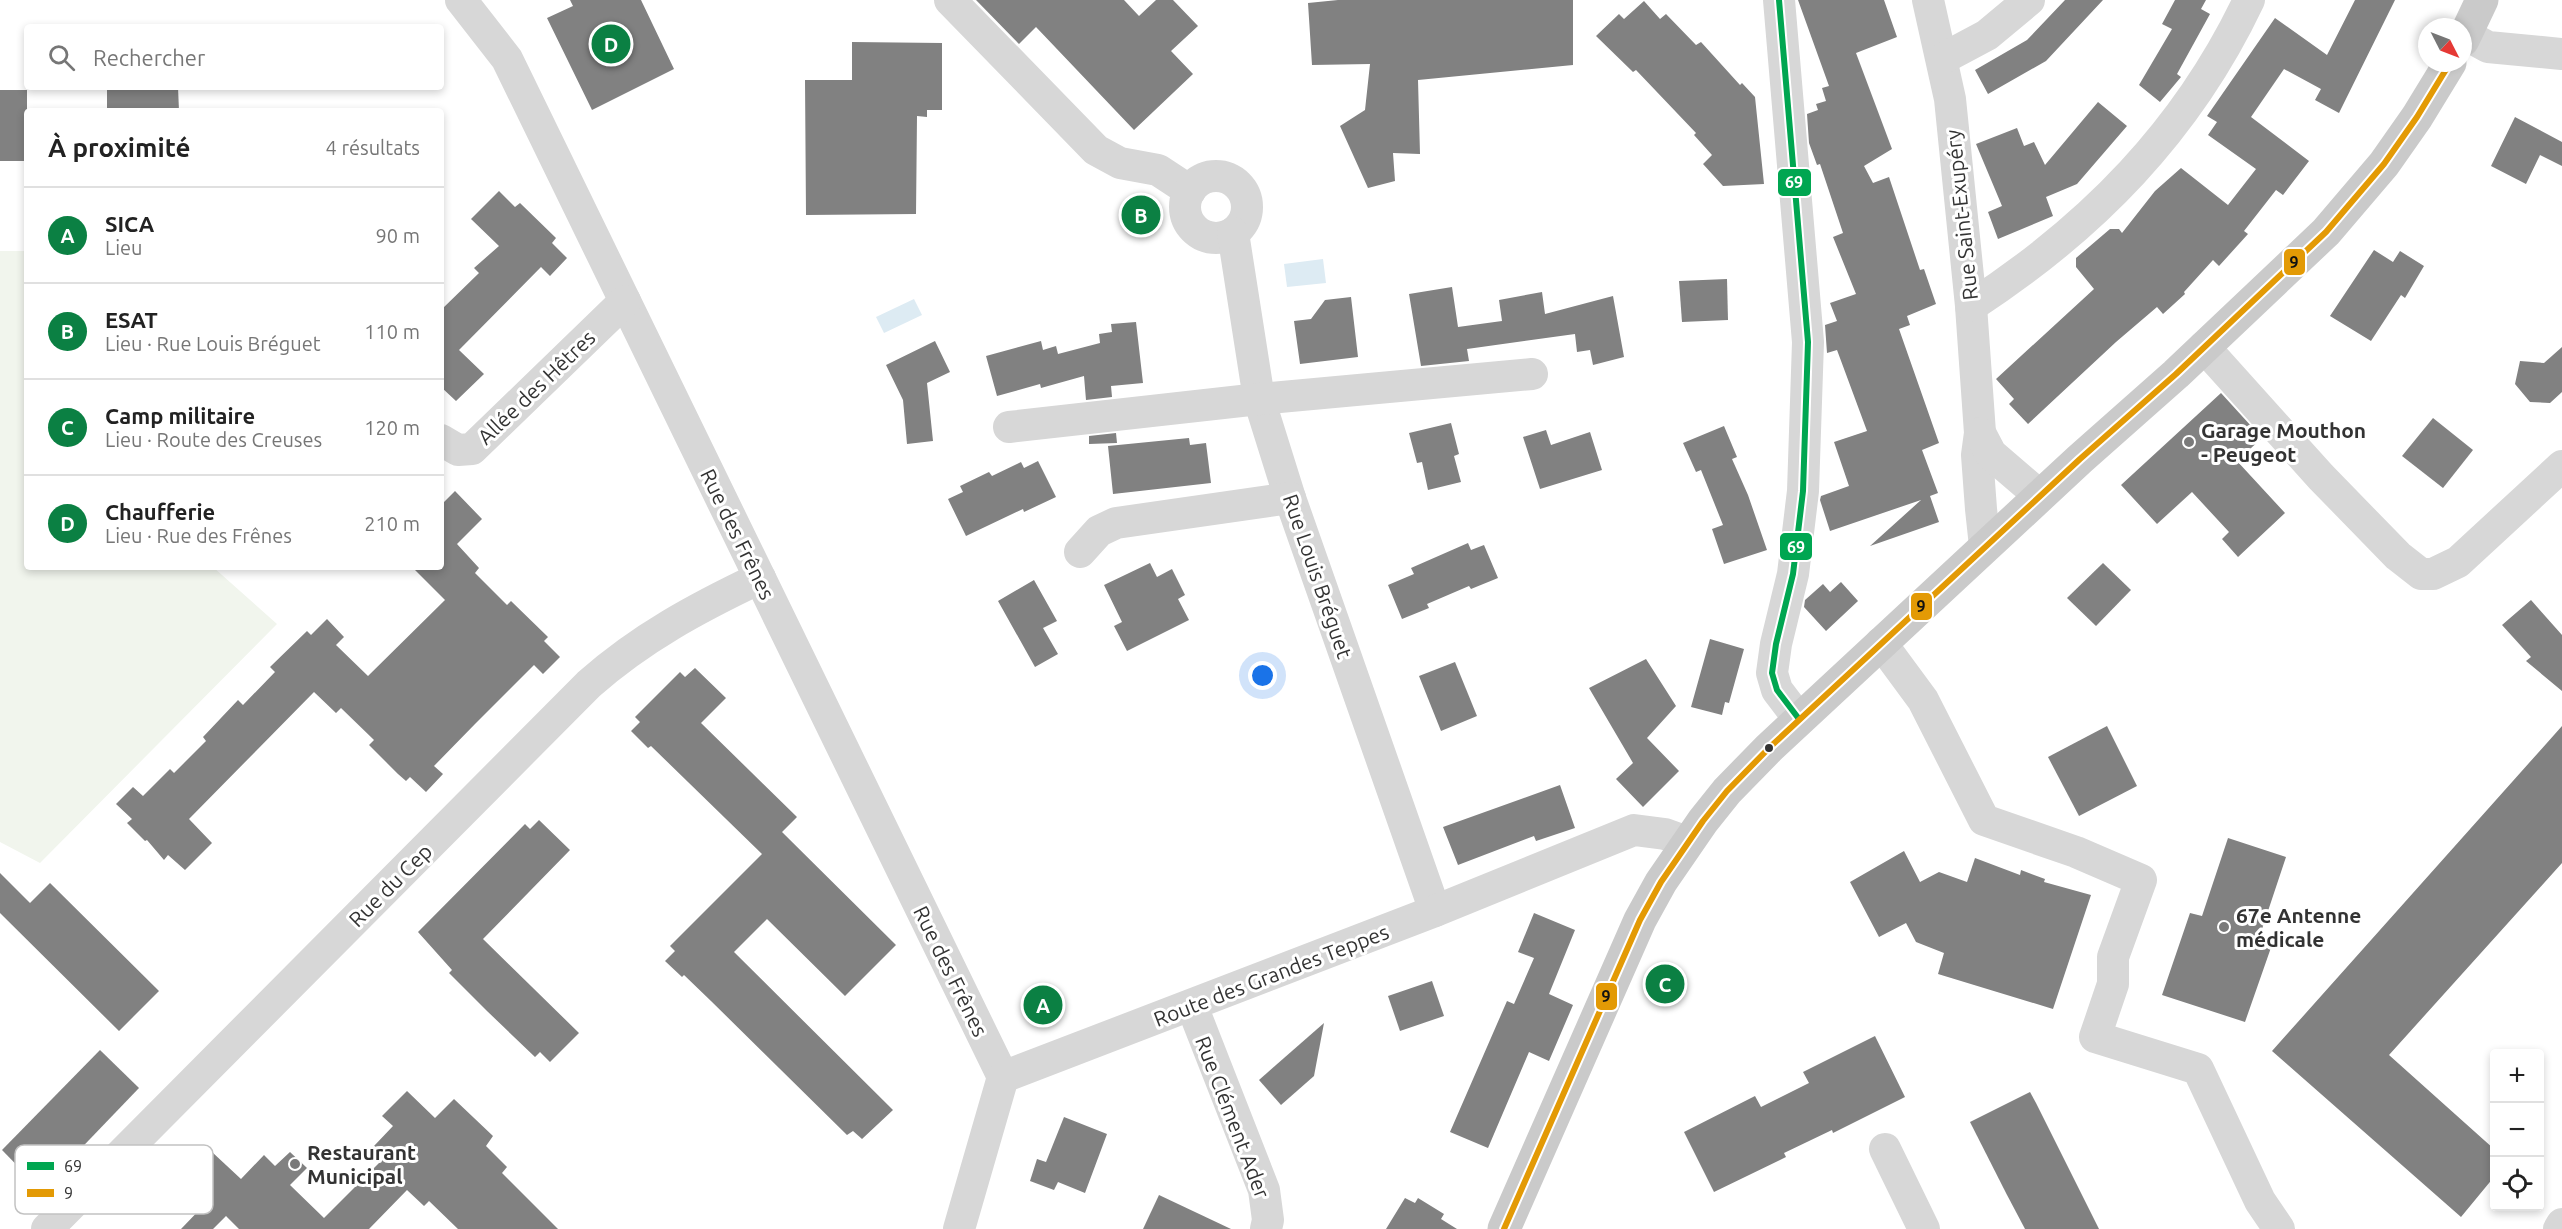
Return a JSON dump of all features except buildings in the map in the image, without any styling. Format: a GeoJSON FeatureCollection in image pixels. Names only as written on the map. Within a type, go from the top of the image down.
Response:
{"type":"FeatureCollection","features":[{"type":"Feature","properties":{"kind":"main road"},"geometry":{"type":"LineString","coordinates":[[2472,21],[2482,0]]}},
{"type":"Feature","properties":{"kind":"main road"},"geometry":{"type":"LineString","coordinates":[[1504,1229],[1640,920],[1687,842],[1727,790],[1985,546],[2309,249],[2346,211],[2407,132],[2444,72]]}},
{"type":"Feature","properties":{"kind":"street","name":"Rue des Frênes"},"geometry":{"type":"LineString","coordinates":[[461,0],[507,60],[1003,1077]]}},
{"type":"Feature","properties":{"kind":"street"},"geometry":{"type":"LineString","coordinates":[[950,0],[1096,150],[1120,163],[1158,170],[1190,191]]}},
{"type":"Feature","properties":{"kind":"street"},"geometry":{"type":"LineString","coordinates":[[1779,0],[1808,342],[1803,491],[1793,574],[1776,644],[1772,673],[1777,690],[1800,719]]}},
{"type":"Feature","properties":{"kind":"street","name":"Rue Saint-Exupéry"},"geometry":{"type":"LineString","coordinates":[[1928,0],[1950,99],[1971,306],[1980,433],[1977,455],[1985,546]]}},
{"type":"Feature","properties":{"kind":"street"},"geometry":{"type":"LineString","coordinates":[[1942,59],[1987,35],[2029,0]]}},
{"type":"Feature","properties":{"kind":"street"},"geometry":{"type":"LineString","coordinates":[[1971,306],[2022,272],[2069,235],[2103,204],[2142,162],[2207,77],[2230,39],[2248,0]]}},
{"type":"Feature","properties":{"kind":"street"},"geometry":{"type":"LineString","coordinates":[[2472,46],[2562,54]]}},
{"type":"Feature","properties":{"kind":"street"},"geometry":{"type":"LineString","coordinates":[[1213,177],[1222,177],[1238,187],[1246,205],[1241,225],[1233,233],[1214,238],[1195,230],[1185,213],[1185,202],[1190,191],[1194,185],[1213,177]]}},
{"type":"Feature","properties":{"kind":"street","name":"Rue Louis Bréguet"},"geometry":{"type":"LineString","coordinates":[[1233,233],[1259,399],[1290,498],[1435,911]]}},
{"type":"Feature","properties":{"kind":"street","name":"Allée des Hêtres"},"geometry":{"type":"LineString","coordinates":[[444,442],[458,450],[472,449],[625,301]]}},
{"type":"Feature","properties":{"kind":"street"},"geometry":{"type":"LineString","coordinates":[[2204,347],[2321,477],[2409,567],[2421,574],[2433,574],[2458,562],[2562,466]]}},
{"type":"Feature","properties":{"kind":"street"},"geometry":{"type":"LineString","coordinates":[[1009,427],[1259,399],[1532,374]]}},
{"type":"Feature","properties":{"kind":"street","name":"Rue Saint-Exupéry"},"geometry":{"type":"LineString","coordinates":[[1980,433],[1991,454],[2040,496]]}},
{"type":"Feature","properties":{"kind":"street"},"geometry":{"type":"LineString","coordinates":[[1080,552],[1099,531],[1116,523],[1290,498]]}},
{"type":"Feature","properties":{"kind":"street","name":"Rue du Cep"},"geometry":{"type":"LineString","coordinates":[[131,1145],[589,684],[621,656],[658,632],[699,607],[760,578]]}},
{"type":"Feature","properties":{"kind":"street"},"geometry":{"type":"LineString","coordinates":[[1881,643],[1923,700],[1984,820],[2076,852],[2141,880],[2113,957],[2113,984],[2095,1037],[2198,1070],[2259,1201],[2279,1229]]}},
{"type":"Feature","properties":{"kind":"street","name":"Route des Grandes Teppes"},"geometry":{"type":"LineString","coordinates":[[1003,1077],[1435,911],[1634,830],[1665,834],[1687,842]]}},
{"type":"Feature","properties":{"kind":"street","name":"Rue Clément Ader"},"geometry":{"type":"LineString","coordinates":[[1192,1006],[1264,1190],[1268,1220],[1266,1229]]}},
{"type":"Feature","properties":{"kind":"street"},"geometry":{"type":"LineString","coordinates":[[959,1229],[1003,1077]]}},
{"type":"Feature","properties":{"kind":"street"},"geometry":{"type":"LineString","coordinates":[[1885,1149],[1924,1229]]}},
{"type":"Feature","properties":{"kind":"street","name":"Rue du Cep"},"geometry":{"type":"LineString","coordinates":[[47,1229],[62,1214]]}},
{"type":"Feature","properties":{"kind":"street"},"geometry":{"type":"LineString","coordinates":[[2559,1229],[2562,1224]]}},
{"type":"Feature","properties":{"kind":"shaded area"},"geometry":{"type":"Polygon","coordinates":[[[0,251],[24,251],[24,570],[216,570],[277,624],[40,863],[0,842],[0,251]]]}},
{"type":"Feature","properties":{"kind":"shaded area"},"geometry":{"type":"Polygon","coordinates":[[[1323,259],[1326,283],[1287,287],[1284,264],[1323,259]]]}},
{"type":"Feature","properties":{"kind":"shaded area"},"geometry":{"type":"Polygon","coordinates":[[[914,299],[922,315],[884,333],[876,317],[914,299]]]}},
{"type":"Feature","properties":{"kind":"transit line","name":"69"},"geometry":{"type":"LineString","coordinates":[[1779,0],[1808,342],[1803,491],[1793,574],[1776,644],[1772,673],[1777,690],[1799,719]]}},
{"type":"Feature","properties":{"kind":"transit line","name":"9"},"geometry":{"type":"LineString","coordinates":[[1504,1229],[1640,920],[1661,882],[1703,821],[1727,791],[1769,748],[2080,459],[2176,374],[2326,232],[2384,164],[2444,72]]}},
{"type":"Feature","properties":{"kind":"place","name":"Chaufferie"},"geometry":{"type":"Point","coordinates":[611,44]}},
{"type":"Feature","properties":{"kind":"place","name":"ESAT"},"geometry":{"type":"Point","coordinates":[1141,215]}},
{"type":"Feature","properties":{"kind":"place","name":"Garage Mouthon - Peugeot"},"geometry":{"type":"Point","coordinates":[2189,442]}},
{"type":"Feature","properties":{"kind":"place","name":"67e Antenne médicale"},"geometry":{"type":"Point","coordinates":[2224,927]}},
{"type":"Feature","properties":{"kind":"place","name":"Camp militaire"},"geometry":{"type":"Point","coordinates":[1665,984]}},
{"type":"Feature","properties":{"kind":"place","name":"SICA"},"geometry":{"type":"Point","coordinates":[1043,1005]}},
{"type":"Feature","properties":{"kind":"place","name":"Restaurant Municipal"},"geometry":{"type":"Point","coordinates":[295,1164]}}]}
